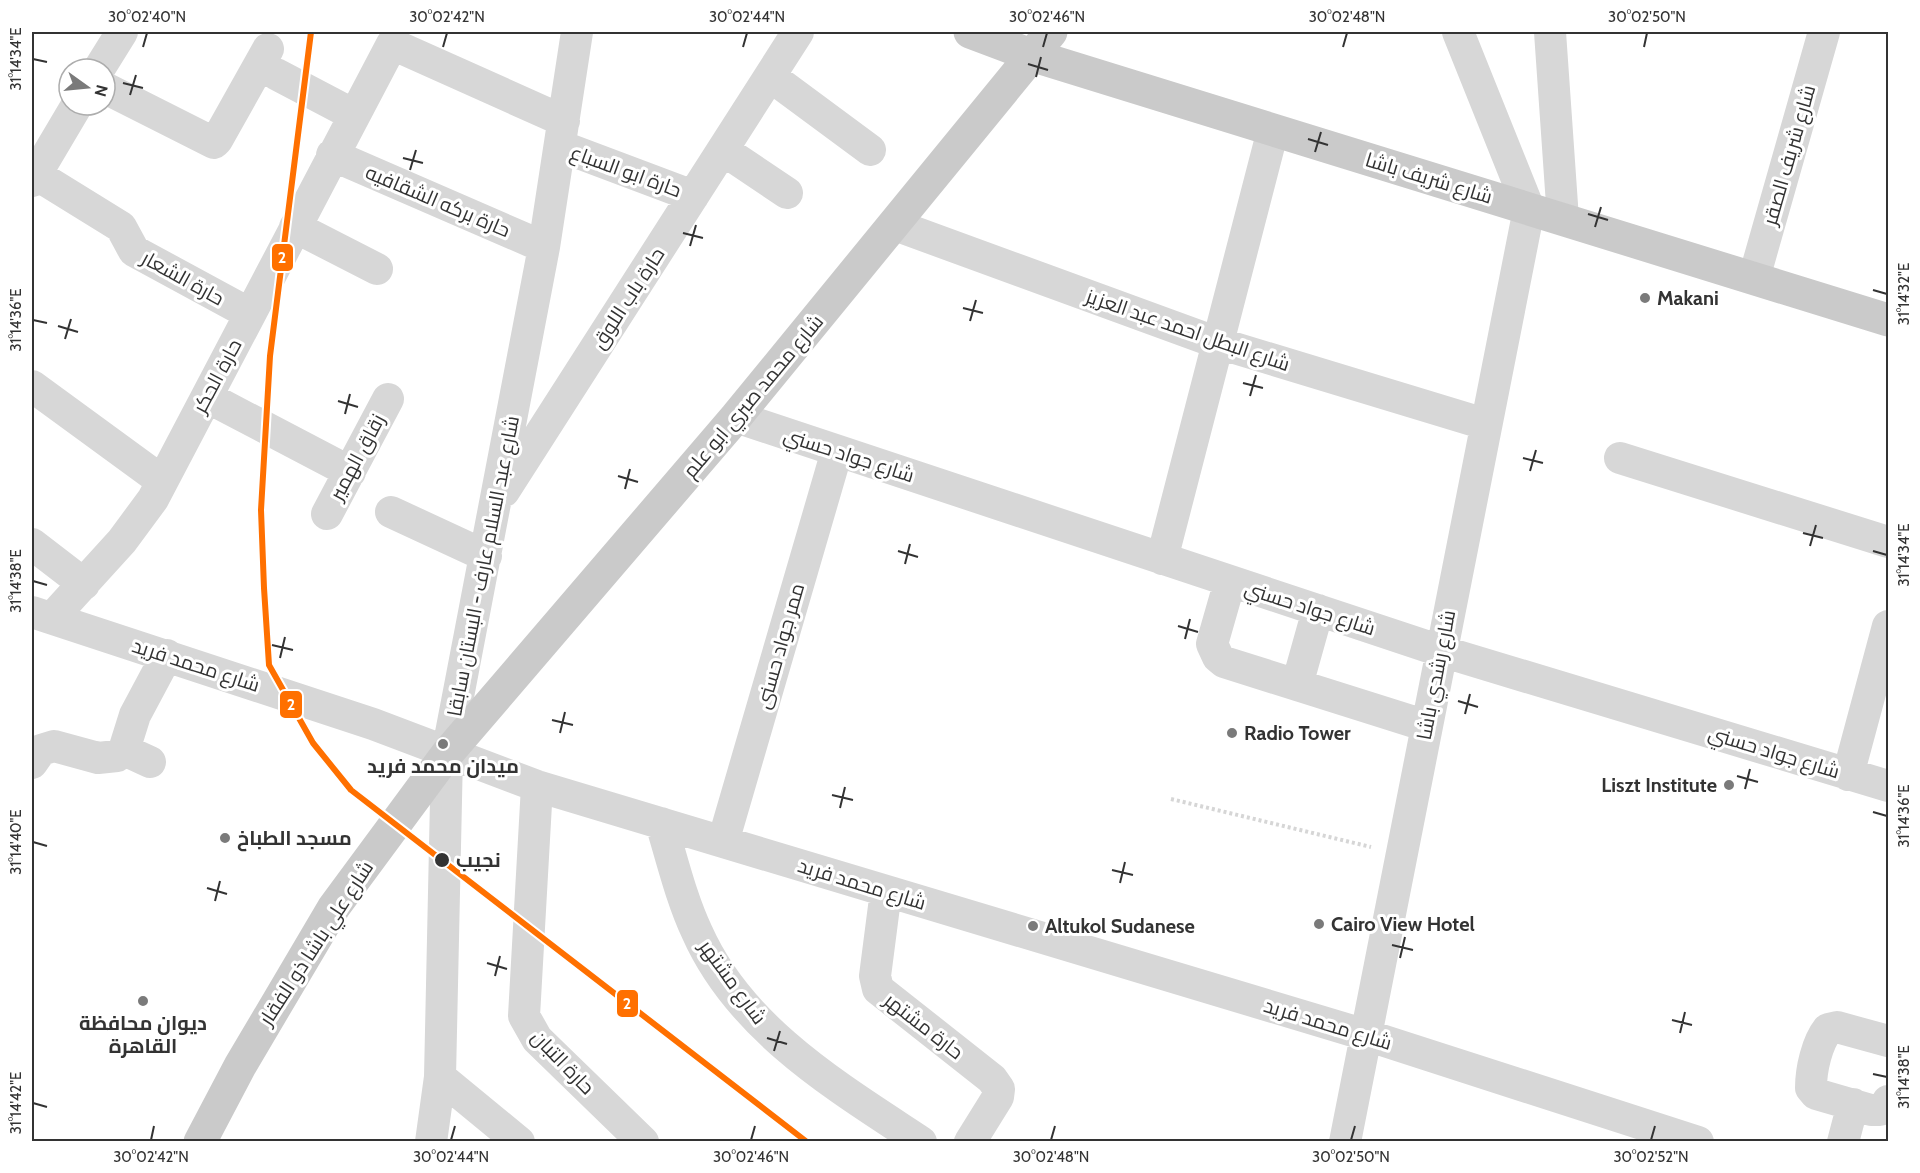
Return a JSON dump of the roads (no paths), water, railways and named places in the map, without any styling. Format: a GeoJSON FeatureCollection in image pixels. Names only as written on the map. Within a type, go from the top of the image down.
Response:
{"type":"FeatureCollection","features":[{"type":"Feature","properties":{"kind":"main road","name":"شارع شريف باشا"},"geometry":{"type":"LineString","coordinates":[[970,32],[1041,43],[1274,130],[1888,320]]}},
{"type":"Feature","properties":{"kind":"main road","name":"شارع محمد صبري ابو علم"},"geometry":{"type":"LineString","coordinates":[[447,754],[736,417],[895,225],[1041,43]]}},
{"type":"Feature","properties":{"kind":"main road","name":"شارع علي باشا ذو الفقار"},"geometry":{"type":"LineString","coordinates":[[200,1142],[268,1015],[334,907],[447,754]]}},
{"type":"Feature","properties":{"kind":"street"},"geometry":{"type":"LineString","coordinates":[[106,57],[121,32]]}},
{"type":"Feature","properties":{"kind":"street","name":"شارع عبد السلام عارف - البستان سابقا"},"geometry":{"type":"LineString","coordinates":[[431,1142],[440,1077],[447,754],[544,247],[577,32]]}},
{"type":"Feature","properties":{"kind":"street","name":"حارة باب اللوق"},"geometry":{"type":"LineString","coordinates":[[496,504],[798,32]]}},
{"type":"Feature","properties":{"kind":"street"},"geometry":{"type":"LineString","coordinates":[[1458,32],[1529,209]]}},
{"type":"Feature","properties":{"kind":"street"},"geometry":{"type":"LineString","coordinates":[[1550,32],[1563,219]]}},
{"type":"Feature","properties":{"kind":"street","name":"شارع شريف الصقر"},"geometry":{"type":"LineString","coordinates":[[1754,278],[1824,32]]}},
{"type":"Feature","properties":{"kind":"street","name":"حارة الحكر"},"geometry":{"type":"LineString","coordinates":[[42,615],[84,584],[140,519],[207,397],[354,115],[379,38],[562,133]]}},
{"type":"Feature","properties":{"kind":"street"},"geometry":{"type":"LineString","coordinates":[[117,94],[214,143],[272,62],[354,115]]}},
{"type":"Feature","properties":{"kind":"street"},"geometry":{"type":"LineString","coordinates":[[770,76],[870,150]]}},
{"type":"Feature","properties":{"kind":"street"},"geometry":{"type":"LineString","coordinates":[[33,176],[70,117]]}},
{"type":"Feature","properties":{"kind":"street"},"geometry":{"type":"LineString","coordinates":[[1162,559],[1274,130]]}},
{"type":"Feature","properties":{"kind":"street","name":"حارة ابو السباع"},"geometry":{"type":"LineString","coordinates":[[562,133],[693,196]]}},
{"type":"Feature","properties":{"kind":"street"},"geometry":{"type":"LineString","coordinates":[[723,150],[787,193]]}},
{"type":"Feature","properties":{"kind":"street","name":"حارة بركه الشقافيه"},"geometry":{"type":"LineString","coordinates":[[332,155],[544,247]]}},
{"type":"Feature","properties":{"kind":"street","name":"حارة الشعار"},"geometry":{"type":"LineString","coordinates":[[33,176],[121,227],[134,251],[250,314]]}},
{"type":"Feature","properties":{"kind":"street","name":"شارع رشدي باشا"},"geometry":{"type":"LineString","coordinates":[[1345,1142],[1529,209]]}},
{"type":"Feature","properties":{"kind":"street","name":"شارع البطل احمد عبد العزيز"},"geometry":{"type":"LineString","coordinates":[[895,225],[1218,343],[1485,424]]}},
{"type":"Feature","properties":{"kind":"street"},"geometry":{"type":"LineString","coordinates":[[295,227],[378,269]]}},
{"type":"Feature","properties":{"kind":"street"},"geometry":{"type":"LineString","coordinates":[[32,386],[162,481]]}},
{"type":"Feature","properties":{"kind":"street"},"geometry":{"type":"LineString","coordinates":[[207,397],[350,472]]}},
{"type":"Feature","properties":{"kind":"street","name":"زقاق الهمير"},"geometry":{"type":"LineString","coordinates":[[327,514],[388,399]]}},
{"type":"Feature","properties":{"kind":"street","name":"شارع جواد حسني"},"geometry":{"type":"LineString","coordinates":[[736,417],[1441,651],[1888,786]]}},
{"type":"Feature","properties":{"kind":"street","name":"ممر جواد حسنى"},"geometry":{"type":"LineString","coordinates":[[723,842],[837,451]]}},
{"type":"Feature","properties":{"kind":"street"},"geometry":{"type":"LineString","coordinates":[[1620,458],[1888,542]]}},
{"type":"Feature","properties":{"kind":"street"},"geometry":{"type":"LineString","coordinates":[[391,513],[486,556]]}},
{"type":"Feature","properties":{"kind":"street"},"geometry":{"type":"LineString","coordinates":[[32,544],[84,584]]}},
{"type":"Feature","properties":{"kind":"street"},"geometry":{"type":"LineString","coordinates":[[1230,582],[1212,644],[1213,651],[1224,662],[1427,726]]}},
{"type":"Feature","properties":{"kind":"street"},"geometry":{"type":"LineString","coordinates":[[1297,685],[1318,610]]}},
{"type":"Feature","properties":{"kind":"street","name":"شارع محمد فريد"},"geometry":{"type":"LineString","coordinates":[[42,615],[373,724],[447,754],[537,786],[1366,1035],[1698,1141]]}},
{"type":"Feature","properties":{"kind":"street"},"geometry":{"type":"LineString","coordinates":[[1848,775],[1888,626]]}},
{"type":"Feature","properties":{"kind":"street"},"geometry":{"type":"LineString","coordinates":[[32,763],[41,750],[54,746],[107,759],[137,756],[135,715],[167,655]]}},
{"type":"Feature","properties":{"kind":"street","name":"حارة التبان"},"geometry":{"type":"LineString","coordinates":[[537,786],[524,1016],[537,1039],[643,1142]]}},
{"type":"Feature","properties":{"kind":"street","name":"شارع مشتهر"},"geometry":{"type":"LineString","coordinates":[[661,823],[696,931],[706,952],[744,1002],[772,1034],[800,1060],[921,1142]]}},
{"type":"Feature","properties":{"kind":"street","name":"حارة مشتهر"},"geometry":{"type":"LineString","coordinates":[[886,891],[875,976],[878,989],[992,1079],[999,1089],[998,1097],[970,1142]]}},
{"type":"Feature","properties":{"kind":"street"},"geometry":{"type":"LineString","coordinates":[[1888,1041],[1837,1027],[1828,1029],[1822,1037],[1811,1078],[1811,1088],[1816,1094],[1880,1110],[1887,1105],[1888,1101]]}},
{"type":"Feature","properties":{"kind":"street"},"geometry":{"type":"LineString","coordinates":[[440,1077],[519,1142]]}},
{"type":"Feature","properties":{"kind":"street"},"geometry":{"type":"LineString","coordinates":[[1843,1142],[1853,1104]]}},
{"type":"Feature","properties":{"kind":"place","name":"Makani"},"geometry":{"type":"Point","coordinates":[1645,298]}},
{"type":"Feature","properties":{"kind":"place","name":"Radio Tower"},"geometry":{"type":"Point","coordinates":[1232,733]}},
{"type":"Feature","properties":{"kind":"place","name":"ميدان محمد فريد"},"geometry":{"type":"Point","coordinates":[443,744]}},
{"type":"Feature","properties":{"kind":"place","name":"Liszt Institute"},"geometry":{"type":"Point","coordinates":[1729,785]}},
{"type":"Feature","properties":{"kind":"place","name":"مسجد الطباخ"},"geometry":{"type":"Point","coordinates":[225,838]}},
{"type":"Feature","properties":{"kind":"place","name":"نجيب"},"geometry":{"type":"Point","coordinates":[442,860]}},
{"type":"Feature","properties":{"kind":"place","name":"Cairo View Hotel"},"geometry":{"type":"Point","coordinates":[1319,924]}},
{"type":"Feature","properties":{"kind":"place","name":"Altukol Sudanese"},"geometry":{"type":"Point","coordinates":[1033,926]}},
{"type":"Feature","properties":{"kind":"place","name":"ديوان محافظة القاهرة"},"geometry":{"type":"Point","coordinates":[143,1001]}}]}
